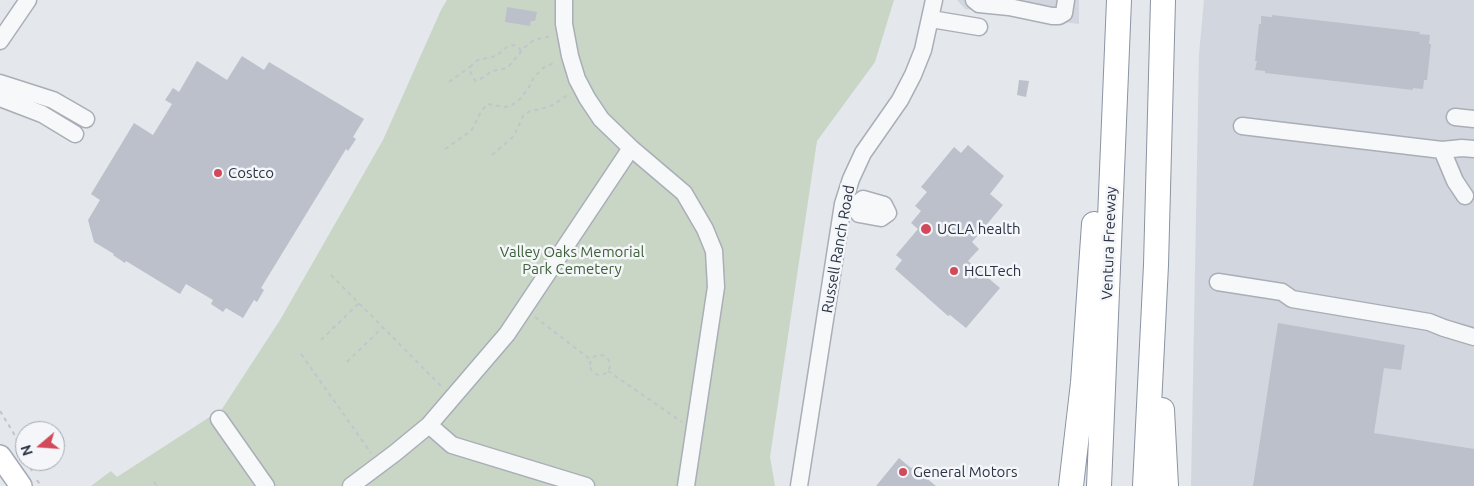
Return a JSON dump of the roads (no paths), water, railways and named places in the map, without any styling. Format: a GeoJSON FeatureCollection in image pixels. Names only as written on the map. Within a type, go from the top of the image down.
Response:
{"type":"FeatureCollection","features":[{"type":"Feature","properties":{"kind":"highway","name":"Ventura Freeway"},"geometry":{"type":"LineString","coordinates":[[1099,486],[1119,0]]}},
{"type":"Feature","properties":{"kind":"highway"},"geometry":{"type":"LineString","coordinates":[[1145,486],[1156,265],[1163,0]]}},
{"type":"Feature","properties":{"kind":"highway"},"geometry":{"type":"LineString","coordinates":[[1071,486],[1083,383],[1097,178],[1113,143]]}},
{"type":"Feature","properties":{"kind":"highway"},"geometry":{"type":"LineString","coordinates":[[1156,265],[1166,486]]}},
{"type":"Feature","properties":{"kind":"main road"},"geometry":{"type":"LineString","coordinates":[[0,456],[21,486]]}},
{"type":"Feature","properties":{"kind":"street"},"geometry":{"type":"LineString","coordinates":[[0,41],[28,0]]}},
{"type":"Feature","properties":{"kind":"street"},"geometry":{"type":"LineString","coordinates":[[564,0],[564,24],[571,59],[580,86],[601,119],[631,148],[684,193],[705,229],[714,252],[716,287],[686,486]]}},
{"type":"Feature","properties":{"kind":"street","name":"Russell Ranch Road"},"geometry":{"type":"LineString","coordinates":[[799,486],[848,205],[851,178],[863,153],[900,100],[913,75],[923,50],[934,0]]}},
{"type":"Feature","properties":{"kind":"street"},"geometry":{"type":"LineString","coordinates":[[974,0],[979,4],[1009,7],[1052,16],[1064,14],[1066,0]]}},
{"type":"Feature","properties":{"kind":"street"},"geometry":{"type":"LineString","coordinates":[[931,19],[979,27]]}},
{"type":"Feature","properties":{"kind":"street"},"geometry":{"type":"LineString","coordinates":[[0,83],[53,100],[86,119]]}},
{"type":"Feature","properties":{"kind":"street"},"geometry":{"type":"LineString","coordinates":[[0,98],[42,114],[75,134]]}},
{"type":"Feature","properties":{"kind":"street"},"geometry":{"type":"LineString","coordinates":[[1455,117],[1474,119]]}},
{"type":"Feature","properties":{"kind":"street"},"geometry":{"type":"LineString","coordinates":[[1242,126],[1442,150],[1474,149]]}},
{"type":"Feature","properties":{"kind":"street"},"geometry":{"type":"LineString","coordinates":[[351,486],[428,425],[507,334],[631,148]]}},
{"type":"Feature","properties":{"kind":"street"},"geometry":{"type":"LineString","coordinates":[[1442,150],[1455,182],[1465,196]]}},
{"type":"Feature","properties":{"kind":"street"},"geometry":{"type":"LineString","coordinates":[[848,205],[863,199],[884,205],[889,213]]}},
{"type":"Feature","properties":{"kind":"street"},"geometry":{"type":"LineString","coordinates":[[1218,282],[1282,292],[1292,299],[1429,322],[1474,337]]}},
{"type":"Feature","properties":{"kind":"street"},"geometry":{"type":"LineString","coordinates":[[219,419],[266,486]]}},
{"type":"Feature","properties":{"kind":"street"},"geometry":{"type":"LineString","coordinates":[[428,425],[452,445],[586,486]]}},
{"type":"Feature","properties":{"kind":"place","name":"Costco"},"geometry":{"type":"Point","coordinates":[218,173]}},
{"type":"Feature","properties":{"kind":"place","name":"UCLA health"},"geometry":{"type":"Point","coordinates":[926,229]}},
{"type":"Feature","properties":{"kind":"place","name":"HCLTech"},"geometry":{"type":"Point","coordinates":[954,271]}},
{"type":"Feature","properties":{"kind":"place","name":"General Motors"},"geometry":{"type":"Point","coordinates":[903,472]}},
{"type":"Feature","properties":{"kind":"park label","name":"Valley Oaks Memorial Park Cemetery"},"geometry":{"type":"Point","coordinates":[572,260]}}]}
